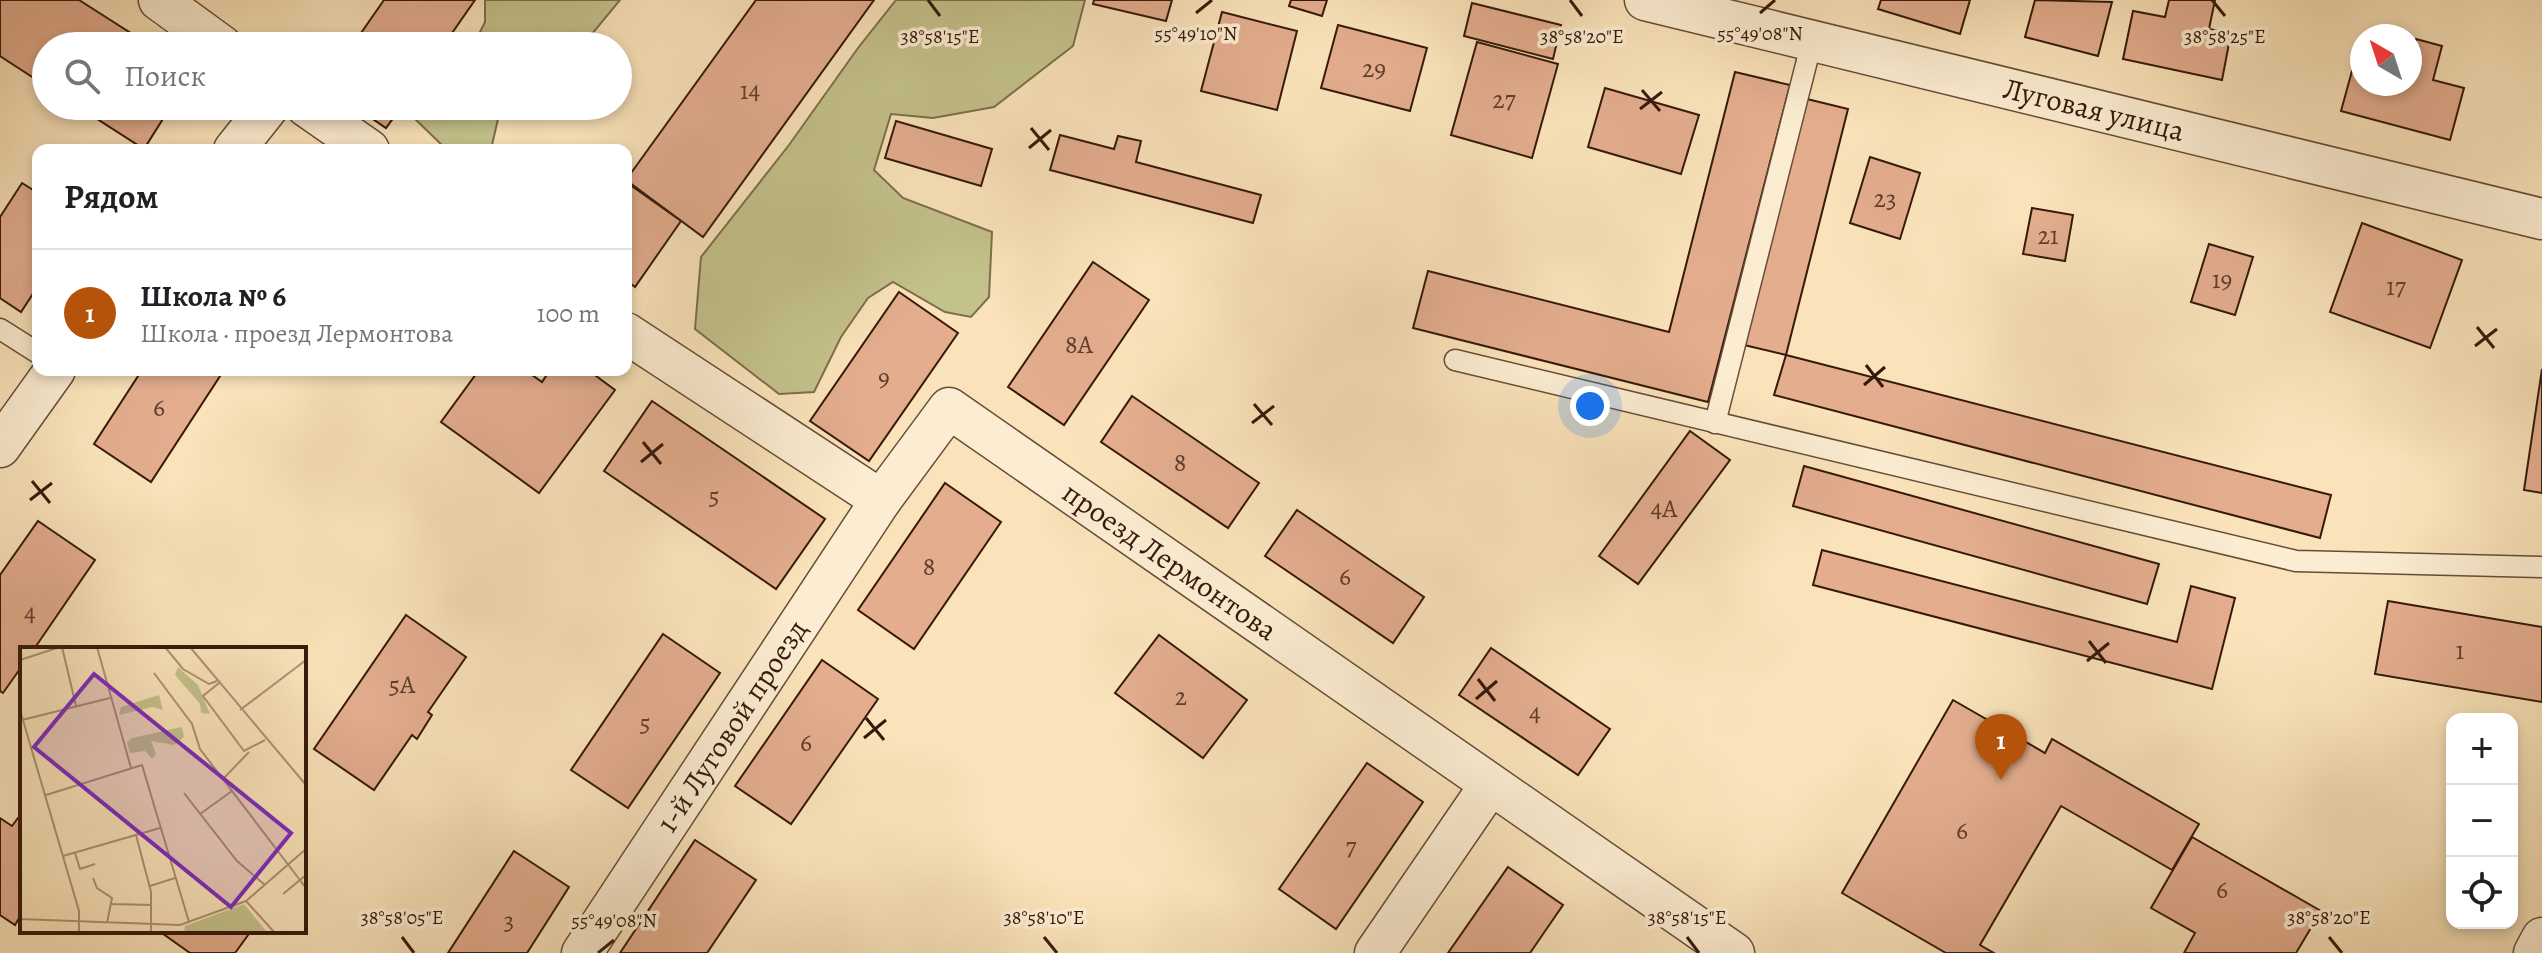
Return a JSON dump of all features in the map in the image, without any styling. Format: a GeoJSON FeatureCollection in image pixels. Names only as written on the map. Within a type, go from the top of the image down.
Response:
{"type":"FeatureCollection","features":[{"type":"Feature","properties":{"kind":"street"},"geometry":{"type":"LineString","coordinates":[[159,0],[203,32]]}},
{"type":"Feature","properties":{"kind":"street","name":"Луговая улица"},"geometry":{"type":"LineString","coordinates":[[1660,2],[2542,219]]}},
{"type":"Feature","properties":{"kind":"street"},"geometry":{"type":"LineString","coordinates":[[239,144],[258,120]]}},
{"type":"Feature","properties":{"kind":"street"},"geometry":{"type":"LineString","coordinates":[[326,120],[360,144]]}},
{"type":"Feature","properties":{"kind":"street"},"geometry":{"type":"LineString","coordinates":[[632,337],[881,500]]}},
{"type":"Feature","properties":{"kind":"street"},"geometry":{"type":"LineString","coordinates":[[0,447],[51,376]]}},
{"type":"Feature","properties":{"kind":"street","name":"проезд Лермонтова"},"geometry":{"type":"LineString","coordinates":[[881,500],[949,408],[1734,953]]}},
{"type":"Feature","properties":{"kind":"street","name":"1-й Луговой проезд"},"geometry":{"type":"LineString","coordinates":[[582,953],[881,500]]}},
{"type":"Feature","properties":{"kind":"street"},"geometry":{"type":"LineString","coordinates":[[1375,953],[1490,785]]}},
{"type":"Feature","properties":{"kind":"street"},"geometry":{"type":"LineString","coordinates":[[2534,953],[2542,938]]}},
{"type":"Feature","properties":{"kind":"lane"},"geometry":{"type":"LineString","coordinates":[[1715,423],[1812,41]]}},
{"type":"Feature","properties":{"kind":"lane"},"geometry":{"type":"LineString","coordinates":[[0,329],[32,349]]}},
{"type":"Feature","properties":{"kind":"lane"},"geometry":{"type":"LineString","coordinates":[[1455,360],[2296,561],[2542,567]]}},
{"type":"Feature","properties":{"kind":"shaded area"},"geometry":{"type":"Polygon","coordinates":[[[485,0],[620,0],[594,32],[480,32],[485,22],[485,0]]]}},
{"type":"Feature","properties":{"kind":"shaded area"},"geometry":{"type":"Polygon","coordinates":[[[896,0],[1085,0],[1073,46],[994,107],[933,118],[891,114],[874,170],[903,198],[992,232],[989,297],[971,317],[945,312],[893,282],[868,298],[841,337],[814,392],[779,394],[695,329],[701,257],[789,145],[896,0]]]}},
{"type":"Feature","properties":{"kind":"shaded area"},"geometry":{"type":"Polygon","coordinates":[[[416,120],[498,120],[492,144],[441,144],[416,120]]]}},
{"type":"Feature","properties":{"kind":"building"},"geometry":{"type":"Polygon","coordinates":[[[0,0],[79,0],[129,32],[32,32],[32,77],[0,56],[0,0]]]}},
{"type":"Feature","properties":{"kind":"building"},"geometry":{"type":"Polygon","coordinates":[[[384,0],[475,0],[453,32],[362,32],[384,0]]]}},
{"type":"Feature","properties":{"kind":"building"},"geometry":{"type":"Polygon","coordinates":[[[756,0],[874,0],[703,237],[632,184],[632,172],[756,0]]]}},
{"type":"Feature","properties":{"kind":"building"},"geometry":{"type":"Polygon","coordinates":[[[1094,0],[1172,0],[1166,21],[1093,4],[1094,0]]]}},
{"type":"Feature","properties":{"kind":"building"},"geometry":{"type":"Polygon","coordinates":[[[1291,0],[1327,0],[1322,16],[1289,6],[1291,0]]]}},
{"type":"Feature","properties":{"kind":"building"},"geometry":{"type":"Polygon","coordinates":[[[1881,0],[1970,0],[1960,34],[1878,9],[1881,0]]]}},
{"type":"Feature","properties":{"kind":"building"},"geometry":{"type":"Polygon","coordinates":[[[2035,0],[2112,2],[2098,56],[2025,37],[2035,0]]]}},
{"type":"Feature","properties":{"kind":"building"},"geometry":{"type":"Polygon","coordinates":[[[2169,0],[2215,0],[2209,29],[2231,33],[2222,80],[2123,59],[2133,11],[2165,17],[2169,0]]]}},
{"type":"Feature","properties":{"kind":"building"},"geometry":{"type":"Polygon","coordinates":[[[1472,3],[1561,25],[1553,59],[1464,36],[1472,3]]]}},
{"type":"Feature","properties":{"kind":"building"},"geometry":{"type":"Polygon","coordinates":[[[1222,12],[1297,31],[1277,110],[1201,91],[1222,12]]]}},
{"type":"Feature","properties":{"kind":"building"},"geometry":{"type":"Polygon","coordinates":[[[1338,25],[1427,48],[1410,111],[1321,88],[1338,25]]]}},
{"type":"Feature","properties":{"kind":"building"},"geometry":{"type":"Polygon","coordinates":[[[2422,41],[2442,46],[2433,80],[2464,88],[2450,140],[2341,111],[2350,78],[2350,96],[2422,96],[2422,41]]]}},
{"type":"Feature","properties":{"kind":"building"},"geometry":{"type":"Polygon","coordinates":[[[1477,42],[1558,64],[1532,158],[1451,135],[1477,42]]]}},
{"type":"Feature","properties":{"kind":"building"},"geometry":{"type":"Polygon","coordinates":[[[1735,72],[1790,85],[1708,402],[1413,328],[1428,271],[1669,332],[1735,72]]]}},
{"type":"Feature","properties":{"kind":"building"},"geometry":{"type":"Polygon","coordinates":[[[1605,88],[1699,115],[1681,174],[1588,147],[1605,88]]]}},
{"type":"Feature","properties":{"kind":"building"},"geometry":{"type":"Polygon","coordinates":[[[1807,99],[1848,109],[1786,355],[1744,345],[1807,99]]]}},
{"type":"Feature","properties":{"kind":"building"},"geometry":{"type":"Polygon","coordinates":[[[99,120],[162,120],[147,144],[136,144],[99,120]]]}},
{"type":"Feature","properties":{"kind":"building"},"geometry":{"type":"Polygon","coordinates":[[[374,120],[392,120],[386,128],[374,120]]]}},
{"type":"Feature","properties":{"kind":"building"},"geometry":{"type":"Polygon","coordinates":[[[896,121],[992,149],[981,186],[885,158],[896,121]]]}},
{"type":"Feature","properties":{"kind":"building"},"geometry":{"type":"Polygon","coordinates":[[[1060,135],[1114,149],[1118,136],[1141,141],[1136,162],[1261,195],[1253,223],[1050,170],[1060,135]]]}},
{"type":"Feature","properties":{"kind":"building"},"geometry":{"type":"Polygon","coordinates":[[[1870,157],[1920,173],[1900,239],[1850,223],[1870,157]]]}},
{"type":"Feature","properties":{"kind":"building"},"geometry":{"type":"Polygon","coordinates":[[[22,183],[32,189],[32,295],[21,312],[0,298],[0,217],[22,183]]]}},
{"type":"Feature","properties":{"kind":"building"},"geometry":{"type":"Polygon","coordinates":[[[632,186],[681,221],[635,287],[632,285],[632,186]]]}},
{"type":"Feature","properties":{"kind":"building"},"geometry":{"type":"Polygon","coordinates":[[[2032,208],[2073,215],[2065,261],[2023,254],[2032,208]]]}},
{"type":"Feature","properties":{"kind":"building"},"geometry":{"type":"Polygon","coordinates":[[[2362,223],[2462,260],[2430,348],[2330,312],[2362,223]]]}},
{"type":"Feature","properties":{"kind":"building"},"geometry":{"type":"Polygon","coordinates":[[[2209,244],[2253,257],[2235,315],[2191,302],[2209,244]]]}},
{"type":"Feature","properties":{"kind":"building"},"geometry":{"type":"Polygon","coordinates":[[[1093,262],[1149,300],[1064,425],[1008,387],[1093,262]]]}},
{"type":"Feature","properties":{"kind":"building"},"geometry":{"type":"Polygon","coordinates":[[[899,292],[958,333],[869,461],[810,421],[899,292]]]}},
{"type":"Feature","properties":{"kind":"building"},"geometry":{"type":"Polygon","coordinates":[[[1786,355],[2331,495],[2320,538],[1774,395],[1786,355]]]}},
{"type":"Feature","properties":{"kind":"building"},"geometry":{"type":"Polygon","coordinates":[[[2542,369],[2542,493],[2524,490],[2542,369]]]}},
{"type":"Feature","properties":{"kind":"building"},"geometry":{"type":"Polygon","coordinates":[[[138,376],[220,376],[151,482],[94,444],[138,376]]]}},
{"type":"Feature","properties":{"kind":"building"},"geometry":{"type":"Polygon","coordinates":[[[475,376],[534,376],[542,382],[546,376],[596,376],[615,390],[539,493],[441,422],[475,376]]]}},
{"type":"Feature","properties":{"kind":"building"},"geometry":{"type":"Polygon","coordinates":[[[1132,396],[1259,483],[1228,528],[1101,442],[1132,396]]]}},
{"type":"Feature","properties":{"kind":"building"},"geometry":{"type":"Polygon","coordinates":[[[652,401],[825,519],[776,589],[604,471],[652,401]]]}},
{"type":"Feature","properties":{"kind":"building"},"geometry":{"type":"Polygon","coordinates":[[[1690,431],[1730,460],[1638,584],[1599,556],[1690,431]]]}},
{"type":"Feature","properties":{"kind":"building"},"geometry":{"type":"Polygon","coordinates":[[[1804,466],[2159,564],[2147,604],[1793,506],[1804,466]]]}},
{"type":"Feature","properties":{"kind":"building"},"geometry":{"type":"Polygon","coordinates":[[[945,483],[1001,522],[914,649],[858,610],[945,483]]]}},
{"type":"Feature","properties":{"kind":"building"},"geometry":{"type":"Polygon","coordinates":[[[1297,510],[1424,597],[1393,643],[1265,556],[1297,510]]]}},
{"type":"Feature","properties":{"kind":"building"},"geometry":{"type":"Polygon","coordinates":[[[38,521],[95,560],[35,647],[20,647],[20,669],[3,693],[0,691],[0,575],[38,521]]]}},
{"type":"Feature","properties":{"kind":"building"},"geometry":{"type":"Polygon","coordinates":[[[1822,550],[2177,642],[2191,586],[2235,598],[2212,689],[1813,585],[1822,550]]]}},
{"type":"Feature","properties":{"kind":"building"},"geometry":{"type":"Polygon","coordinates":[[[2388,601],[2542,627],[2542,702],[2375,674],[2388,601]]]}},
{"type":"Feature","properties":{"kind":"building"},"geometry":{"type":"Polygon","coordinates":[[[406,615],[466,657],[428,712],[432,715],[417,739],[412,735],[374,790],[314,749],[406,615]]]}},
{"type":"Feature","properties":{"kind":"building"},"geometry":{"type":"Polygon","coordinates":[[[663,634],[720,673],[628,808],[571,770],[663,634]]]}},
{"type":"Feature","properties":{"kind":"building"},"geometry":{"type":"Polygon","coordinates":[[[1159,635],[1247,700],[1203,758],[1115,693],[1159,635]]]}},
{"type":"Feature","properties":{"kind":"building"},"geometry":{"type":"Polygon","coordinates":[[[1491,648],[1610,729],[1578,775],[1459,695],[1491,648]]]}},
{"type":"Feature","properties":{"kind":"building"},"geometry":{"type":"Polygon","coordinates":[[[822,660],[878,699],[791,824],[735,786],[822,660]]]}},
{"type":"Feature","properties":{"kind":"building"},"geometry":{"type":"Polygon","coordinates":[[[1953,700],[2045,753],[2052,739],[2199,824],[2172,870],[2061,806],[1980,945],[1994,953],[1946,953],[1842,893],[1953,700]]]}},
{"type":"Feature","properties":{"kind":"building"},"geometry":{"type":"Polygon","coordinates":[[[1367,763],[1423,802],[1336,929],[1279,889],[1367,763]]]}},
{"type":"Feature","properties":{"kind":"building"},"geometry":{"type":"Polygon","coordinates":[[[0,818],[12,826],[18,818],[20,916],[15,925],[0,915],[0,818]]]}},
{"type":"Feature","properties":{"kind":"building"},"geometry":{"type":"Polygon","coordinates":[[[2192,837],[2321,911],[2296,953],[2184,953],[2195,933],[2151,908],[2192,837]]]}},
{"type":"Feature","properties":{"kind":"building"},"geometry":{"type":"Polygon","coordinates":[[[695,840],[756,880],[707,953],[620,953],[695,840]]]}},
{"type":"Feature","properties":{"kind":"building"},"geometry":{"type":"Polygon","coordinates":[[[514,851],[569,887],[527,953],[448,953],[514,851]]]}},
{"type":"Feature","properties":{"kind":"building"},"geometry":{"type":"Polygon","coordinates":[[[1508,867],[1563,905],[1530,953],[1448,953],[1508,867]]]}},
{"type":"Feature","properties":{"kind":"building"},"geometry":{"type":"Polygon","coordinates":[[[162,933],[250,933],[235,953],[190,953],[162,933]]]}},
{"type":"Feature","properties":{"kind":"place","name":"Школа № 6"},"geometry":{"type":"Point","coordinates":[2001,780]}}]}
